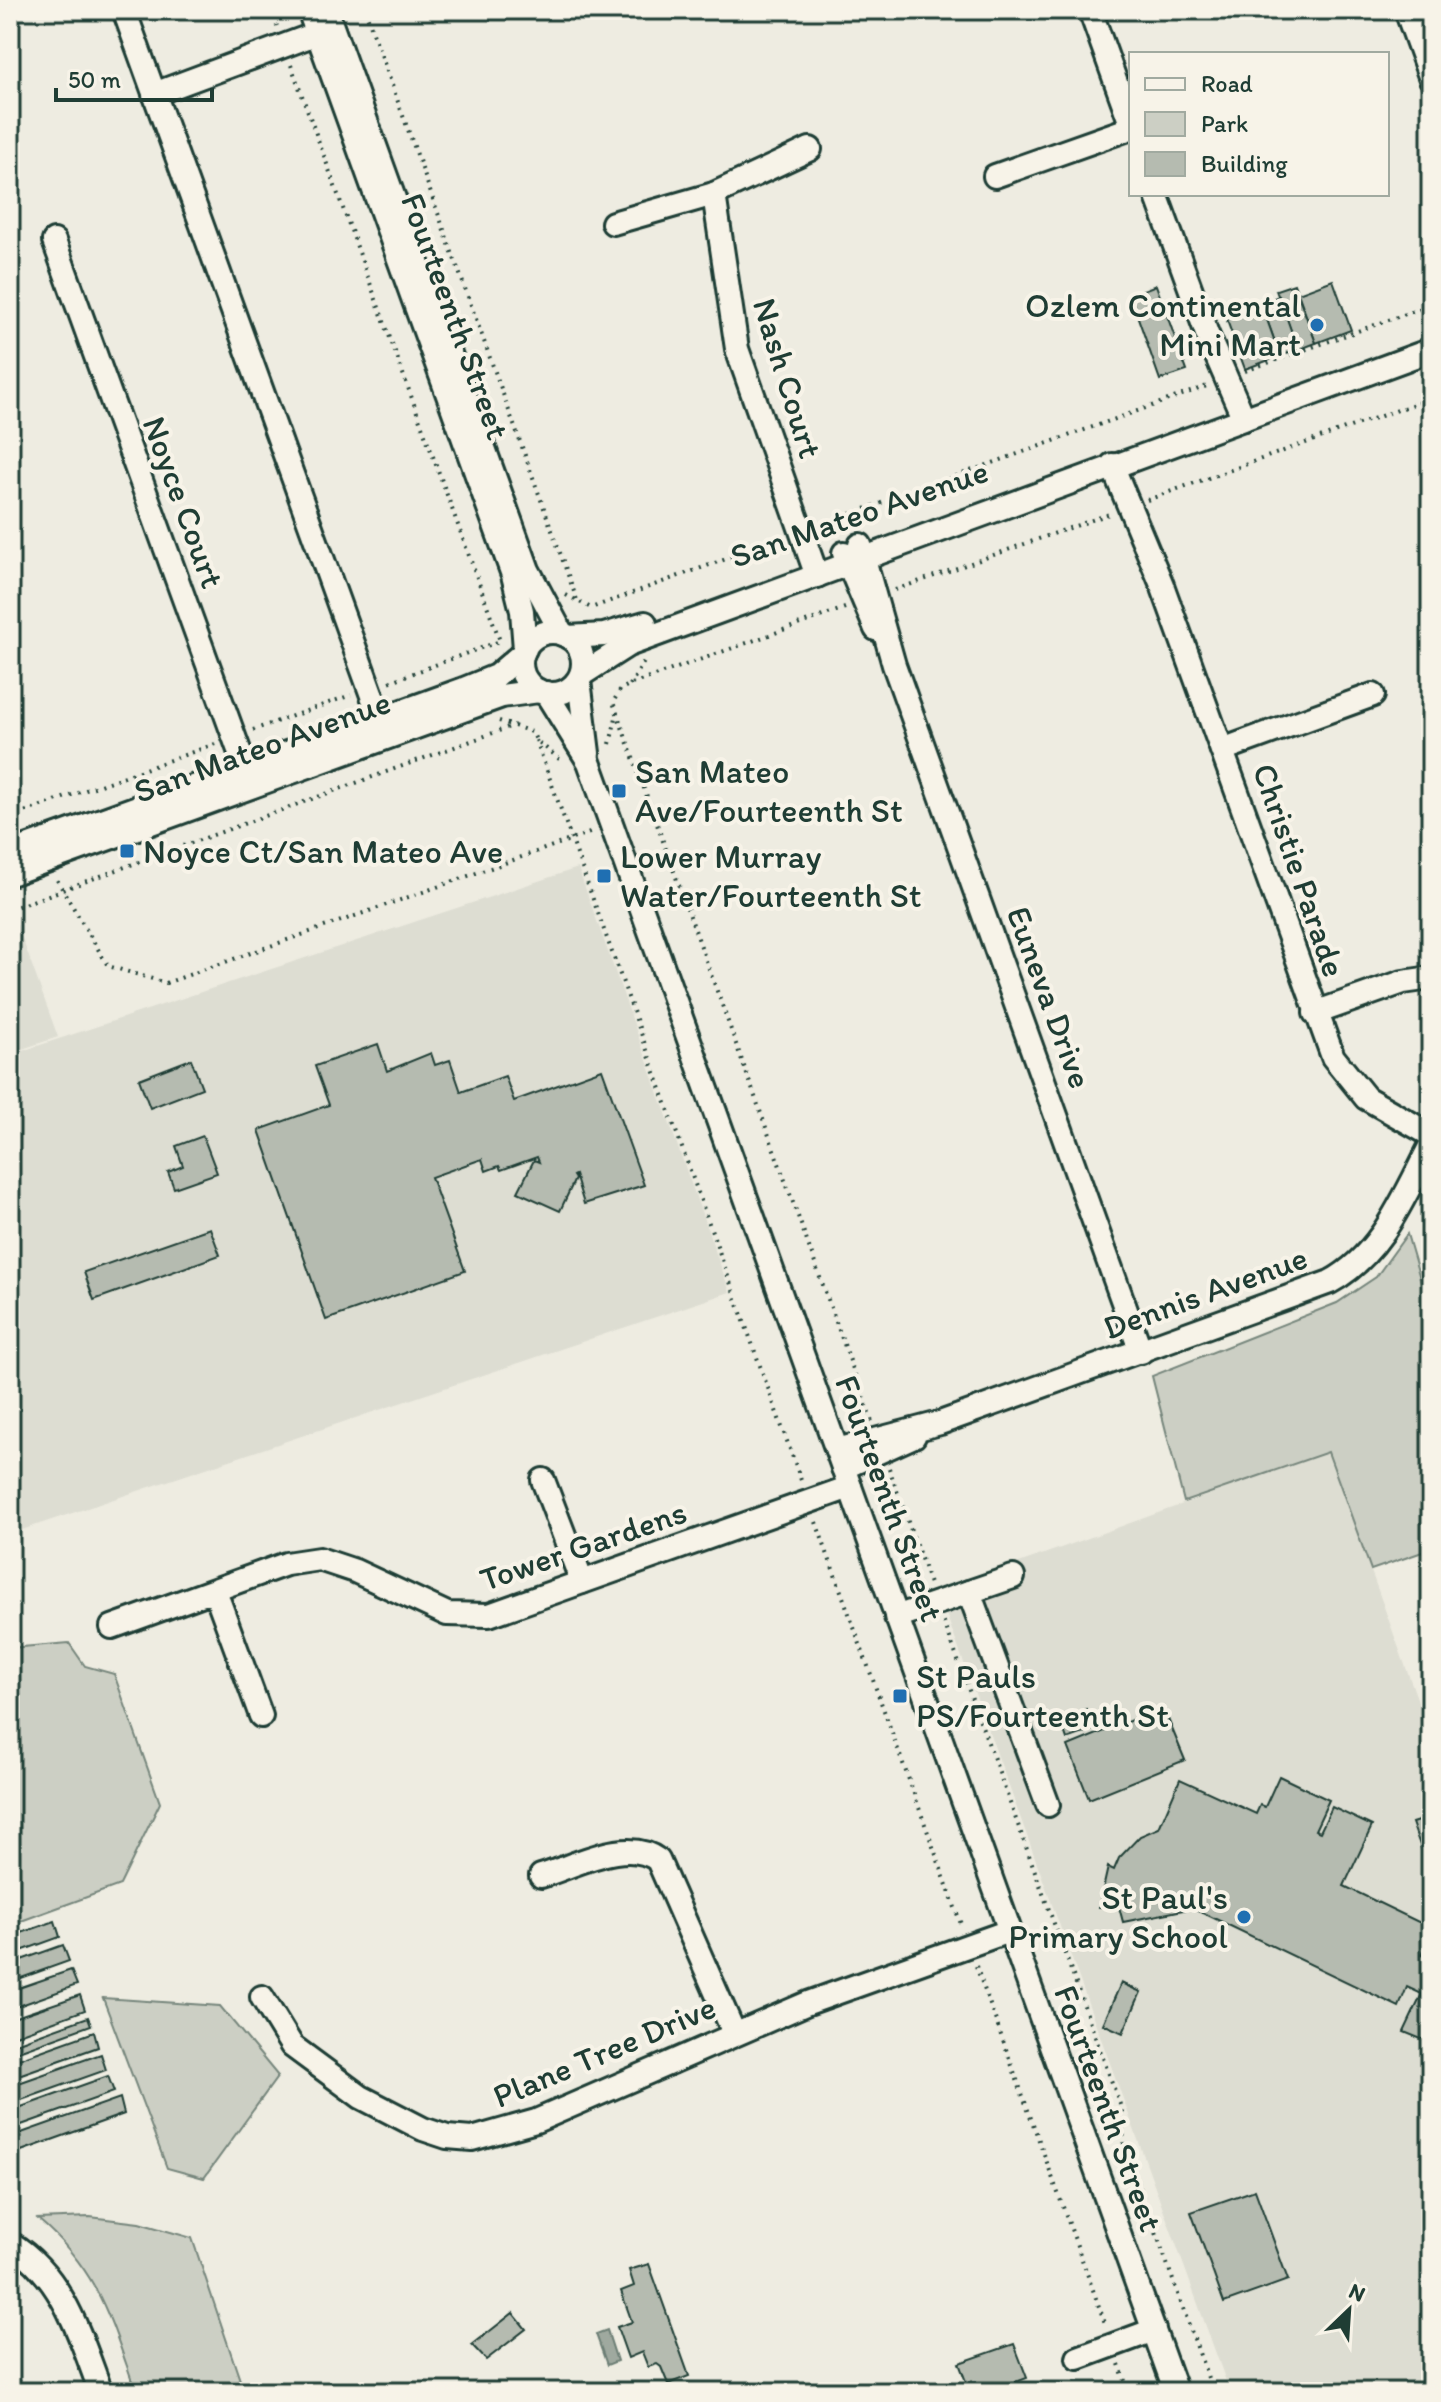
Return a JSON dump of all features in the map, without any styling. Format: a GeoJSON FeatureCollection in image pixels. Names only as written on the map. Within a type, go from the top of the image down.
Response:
{"type":"FeatureCollection","features":[{"type":"Feature","properties":{"kind":"street"},"geometry":{"type":"LineString","coordinates":[[124,10],[384,729]]}},
{"type":"Feature","properties":{"kind":"street","name":"Fourteenth Street"},"geometry":{"type":"LineString","coordinates":[[309,10],[326,24],[528,570],[565,636]]}},
{"type":"Feature","properties":{"kind":"street"},"geometry":{"type":"LineString","coordinates":[[1090,10],[1129,120]]}},
{"type":"Feature","properties":{"kind":"street"},"geometry":{"type":"LineString","coordinates":[[1406,10],[1424,36],[1431,79]]}},
{"type":"Feature","properties":{"kind":"street"},"geometry":{"type":"LineString","coordinates":[[154,94],[284,46],[326,24]]}},
{"type":"Feature","properties":{"kind":"street","name":"Fourteenth Street"},"geometry":{"type":"LineString","coordinates":[[326,24],[513,575],[522,611],[524,651]]}},
{"type":"Feature","properties":{"kind":"street"},"geometry":{"type":"LineString","coordinates":[[995,176],[1129,127]]}},
{"type":"Feature","properties":{"kind":"street"},"geometry":{"type":"LineString","coordinates":[[613,223],[714,194],[810,149]]}},
{"type":"Feature","properties":{"kind":"street","name":"Nash Court"},"geometry":{"type":"LineString","coordinates":[[714,194],[737,349],[815,570]]}},
{"type":"Feature","properties":{"kind":"street"},"geometry":{"type":"LineString","coordinates":[[1157,196],[1237,421]]}},
{"type":"Feature","properties":{"kind":"street","name":"Noyce Court"},"geometry":{"type":"LineString","coordinates":[[54,241],[249,778]]}},
{"type":"Feature","properties":{"kind":"street","name":"San Mateo Avenue"},"geometry":{"type":"LineString","coordinates":[[580,678],[628,645],[985,500],[1035,493],[1431,350]]}},
{"type":"Feature","properties":{"kind":"street","name":"Christie Parade"},"geometry":{"type":"LineString","coordinates":[[1119,463],[1333,1057],[1352,1085],[1366,1098],[1431,1135]]}},
{"type":"Feature","properties":{"kind":"street","name":"Euneva Drive"},"geometry":{"type":"LineString","coordinates":[[854,555],[1141,1352]]}},
{"type":"Feature","properties":{"kind":"street","name":"San Mateo Avenue"},"geometry":{"type":"LineString","coordinates":[[565,636],[624,631],[815,570]]}},
{"type":"Feature","properties":{"kind":"street"},"geometry":{"type":"LineString","coordinates":[[545,633],[565,636],[583,658],[580,678],[564,692],[542,692],[522,671],[524,651],[545,633]]}},
{"type":"Feature","properties":{"kind":"street","name":"San Mateo Avenue"},"geometry":{"type":"LineString","coordinates":[[384,729],[496,676],[524,651]]}},
{"type":"Feature","properties":{"kind":"street","name":"Fourteenth Street"},"geometry":{"type":"LineString","coordinates":[[580,678],[589,762]]}},
{"type":"Feature","properties":{"kind":"street","name":"Fourteenth Street"},"geometry":{"type":"LineString","coordinates":[[542,692],[589,762],[1176,2392]]}},
{"type":"Feature","properties":{"kind":"street","name":"San Mateo Avenue"},"geometry":{"type":"LineString","coordinates":[[10,874],[249,778],[384,729],[502,696],[542,692]]}},
{"type":"Feature","properties":{"kind":"street"},"geometry":{"type":"LineString","coordinates":[[1222,750],[1373,695]]}},
{"type":"Feature","properties":{"kind":"street","name":"San Mateo Avenue"},"geometry":{"type":"LineString","coordinates":[[10,853],[249,778]]}},
{"type":"Feature","properties":{"kind":"street"},"geometry":{"type":"LineString","coordinates":[[1315,1013],[1403,982],[1431,978]]}},
{"type":"Feature","properties":{"kind":"street","name":"Dennis Avenue"},"geometry":{"type":"LineString","coordinates":[[843,1468],[880,1444],[1141,1352],[1349,1272],[1385,1230],[1431,1145]]}},
{"type":"Feature","properties":{"kind":"street","name":"Tower Gardens"},"geometry":{"type":"LineString","coordinates":[[112,1627],[286,1564],[319,1559],[355,1571],[447,1614],[477,1618],[808,1502],[843,1468]]}},
{"type":"Feature","properties":{"kind":"street"},"geometry":{"type":"LineString","coordinates":[[543,1480],[582,1582]]}},
{"type":"Feature","properties":{"kind":"street"},"geometry":{"type":"LineString","coordinates":[[896,1617],[1013,1577]]}},
{"type":"Feature","properties":{"kind":"street"},"geometry":{"type":"LineString","coordinates":[[215,1591],[261,1716]]}},
{"type":"Feature","properties":{"kind":"street"},"geometry":{"type":"LineString","coordinates":[[969,1592],[1048,1805]]}},
{"type":"Feature","properties":{"kind":"street"},"geometry":{"type":"LineString","coordinates":[[541,1876],[631,1849],[649,1853],[658,1860],[734,2033]]}},
{"type":"Feature","properties":{"kind":"street","name":"Plane Tree Drive"},"geometry":{"type":"LineString","coordinates":[[262,1997],[292,2046],[361,2097],[423,2129],[447,2137],[472,2139],[536,2121],[734,2033],[1009,1931]]}},
{"type":"Feature","properties":{"kind":"street"},"geometry":{"type":"LineString","coordinates":[[10,2243],[42,2268],[59,2291],[101,2392]]}},
{"type":"Feature","properties":{"kind":"street"},"geometry":{"type":"LineString","coordinates":[[1078,2358],[1154,2330]]}},
{"type":"Feature","properties":{"kind":"path"},"geometry":{"type":"LineString","coordinates":[[271,10],[494,623],[500,641],[488,646]]}},
{"type":"Feature","properties":{"kind":"path"},"geometry":{"type":"LineString","coordinates":[[365,10],[578,602]]}},
{"type":"Feature","properties":{"kind":"path"},"geometry":{"type":"LineString","coordinates":[[568,597],[591,608],[1431,305]]}},
{"type":"Feature","properties":{"kind":"path"},"geometry":{"type":"LineString","coordinates":[[1213,2392],[1124,2143],[1122,2110],[613,702],[621,689],[629,685],[1431,398]]}},
{"type":"Feature","properties":{"kind":"path"},"geometry":{"type":"LineString","coordinates":[[10,909],[515,725],[532,732],[1129,2392]]}},
{"type":"Feature","properties":{"kind":"path"},"geometry":{"type":"LineString","coordinates":[[10,817],[232,738]]}},
{"type":"Feature","properties":{"kind":"path"},"geometry":{"type":"LineString","coordinates":[[48,860],[62,890],[108,966],[166,983],[612,825]]}},
{"type":"Feature","properties":{"kind":"shaded area"},"geometry":{"type":"Polygon","coordinates":[[[578,868],[730,1292],[10,1534],[10,1055],[578,868]]]}},
{"type":"Feature","properties":{"kind":"shaded area"},"geometry":{"type":"Polygon","coordinates":[[[13,913],[58,1037],[10,1053],[10,915],[13,913]]]}},
{"type":"Feature","properties":{"kind":"shaded area","name":"St Paul's Primary School"},"geometry":{"type":"Polygon","coordinates":[[[1328,1452],[1431,1737],[1431,2392],[1230,2392],[938,1592],[1328,1452]]]}},
{"type":"Feature","properties":{"kind":"shaded area"},"geometry":{"type":"Polygon","coordinates":[[[607,2330],[617,2361],[607,2365],[596,2334],[607,2330]]]}},
{"type":"Feature","properties":{"kind":"green space"},"geometry":{"type":"Polygon","coordinates":[[[1407,1234],[1431,1316],[1431,1549],[1371,1570],[1328,1452],[1184,1502],[1152,1376],[1337,1303],[1376,1277],[1407,1234]]]}},
{"type":"Feature","properties":{"kind":"green space"},"geometry":{"type":"Polygon","coordinates":[[[69,1643],[85,1666],[114,1674],[160,1803],[120,1885],[10,1925],[10,1648],[69,1643]]]}},
{"type":"Feature","properties":{"kind":"green space"},"geometry":{"type":"Polygon","coordinates":[[[103,1998],[220,2006],[278,2076],[204,2178],[167,2168],[103,1998]]]}},
{"type":"Feature","properties":{"kind":"green space"},"geometry":{"type":"Polygon","coordinates":[[[90,2217],[139,2223],[192,2238],[244,2392],[136,2392],[110,2319],[89,2278],[76,2258],[38,2219],[90,2217]]]}},
{"type":"Feature","properties":{"kind":"building"},"geometry":{"type":"Polygon","coordinates":[[[1333,280],[1351,330],[1316,343],[1298,293],[1333,280]]]}},
{"type":"Feature","properties":{"kind":"building"},"geometry":{"type":"Polygon","coordinates":[[[1294,284],[1316,343],[1298,350],[1276,290],[1294,284]]]}},
{"type":"Feature","properties":{"kind":"building"},"geometry":{"type":"Polygon","coordinates":[[[1156,285],[1187,371],[1160,380],[1130,295],[1156,285]]]}},
{"type":"Feature","properties":{"kind":"building"},"geometry":{"type":"Polygon","coordinates":[[[1279,296],[1298,350],[1280,356],[1261,303],[1279,296]]]}},
{"type":"Feature","properties":{"kind":"building"},"geometry":{"type":"Polygon","coordinates":[[[1261,303],[1280,356],[1245,369],[1225,315],[1261,303]]]}},
{"type":"Feature","properties":{"kind":"building"},"geometry":{"type":"Polygon","coordinates":[[[378,1044],[387,1071],[431,1053],[435,1065],[450,1060],[461,1092],[505,1076],[514,1101],[602,1069],[644,1185],[584,1204],[575,1175],[560,1211],[518,1192],[534,1160],[539,1162],[537,1157],[501,1170],[499,1166],[486,1171],[482,1159],[431,1177],[465,1271],[326,1320],[259,1130],[329,1105],[315,1066],[378,1044]]]}},
{"type":"Feature","properties":{"kind":"building"},"geometry":{"type":"Polygon","coordinates":[[[191,1059],[202,1088],[150,1108],[139,1079],[191,1059]]]}},
{"type":"Feature","properties":{"kind":"building"},"geometry":{"type":"Polygon","coordinates":[[[203,1136],[217,1173],[174,1188],[168,1172],[183,1166],[176,1146],[203,1136]]]}},
{"type":"Feature","properties":{"kind":"building"},"geometry":{"type":"Polygon","coordinates":[[[210,1228],[220,1255],[94,1300],[84,1272],[210,1228]]]}},
{"type":"Feature","properties":{"kind":"building"},"geometry":{"type":"Polygon","coordinates":[[[1163,1707],[1185,1760],[1089,1799],[1068,1746],[1163,1707]]]}},
{"type":"Feature","properties":{"kind":"building"},"geometry":{"type":"Polygon","coordinates":[[[1086,1709],[1093,1730],[1067,1739],[1060,1719],[1086,1709]]]}},
{"type":"Feature","properties":{"kind":"building"},"geometry":{"type":"Polygon","coordinates":[[[1279,1776],[1329,1800],[1315,1830],[1320,1832],[1332,1807],[1372,1826],[1344,1886],[1431,1928],[1422,1955],[1431,1959],[1431,2043],[1404,2032],[1422,1994],[1407,1987],[1399,2007],[1193,1908],[1123,1922],[1119,1907],[1099,1907],[1108,1867],[1114,1870],[1119,1858],[1140,1836],[1159,1828],[1180,1779],[1256,1814],[1260,1805],[1265,1807],[1279,1776]]]}},
{"type":"Feature","properties":{"kind":"building"},"geometry":{"type":"Polygon","coordinates":[[[1431,1817],[1431,1876],[1412,1823],[1431,1817]]]}},
{"type":"Feature","properties":{"kind":"building"},"geometry":{"type":"Polygon","coordinates":[[[55,1921],[60,1937],[10,1955],[10,1937],[55,1921]]]}},
{"type":"Feature","properties":{"kind":"building"},"geometry":{"type":"Polygon","coordinates":[[[63,1945],[69,1961],[10,1982],[10,1964],[63,1945]]]}},
{"type":"Feature","properties":{"kind":"building"},"geometry":{"type":"Polygon","coordinates":[[[71,1970],[77,1985],[10,2009],[10,1991],[71,1970]]]}},
{"type":"Feature","properties":{"kind":"building"},"geometry":{"type":"Polygon","coordinates":[[[1121,1983],[1141,1992],[1123,2033],[1103,2024],[1121,1983]]]}},
{"type":"Feature","properties":{"kind":"building"},"geometry":{"type":"Polygon","coordinates":[[[80,1995],[85,2010],[10,2037],[10,2019],[80,1995]]]}},
{"type":"Feature","properties":{"kind":"building"},"geometry":{"type":"Polygon","coordinates":[[[88,2017],[91,2025],[10,2054],[10,2045],[88,2017]]]}},
{"type":"Feature","properties":{"kind":"building"},"geometry":{"type":"Polygon","coordinates":[[[94,2032],[98,2047],[10,2078],[10,2062],[94,2032]]]}},
{"type":"Feature","properties":{"kind":"building"},"geometry":{"type":"Polygon","coordinates":[[[101,2054],[106,2070],[10,2104],[10,2086],[101,2054]]]}},
{"type":"Feature","properties":{"kind":"building"},"geometry":{"type":"Polygon","coordinates":[[[108,2076],[114,2092],[10,2129],[10,2111],[108,2076]]]}},
{"type":"Feature","properties":{"kind":"building"},"geometry":{"type":"Polygon","coordinates":[[[120,2098],[124,2114],[10,2155],[10,2137],[120,2098]]]}},
{"type":"Feature","properties":{"kind":"building"},"geometry":{"type":"Polygon","coordinates":[[[1255,2190],[1288,2280],[1224,2303],[1191,2212],[1255,2190]]]}},
{"type":"Feature","properties":{"kind":"building"},"geometry":{"type":"Polygon","coordinates":[[[649,2264],[689,2376],[668,2384],[661,2367],[657,2364],[648,2367],[642,2352],[628,2358],[617,2327],[632,2322],[621,2291],[634,2286],[629,2270],[649,2264]]]}},
{"type":"Feature","properties":{"kind":"building"},"geometry":{"type":"Polygon","coordinates":[[[513,2313],[526,2329],[486,2360],[472,2345],[513,2313]]]}},
{"type":"Feature","properties":{"kind":"building"},"geometry":{"type":"Polygon","coordinates":[[[1014,2344],[1027,2378],[989,2392],[970,2392],[959,2363],[1014,2344]]]}},
{"type":"Feature","properties":{"kind":"place","name":"Ozlem Continental Mini Mart"},"geometry":{"type":"Point","coordinates":[1317,325]}},
{"type":"Feature","properties":{"kind":"place","name":"San Mateo Ave/Fourteenth St"},"geometry":{"type":"Point","coordinates":[619,791]}},
{"type":"Feature","properties":{"kind":"place","name":"Noyce Ct/San Mateo Ave"},"geometry":{"type":"Point","coordinates":[127,851]}},
{"type":"Feature","properties":{"kind":"place","name":"Lower Murray Water/Fourteenth St"},"geometry":{"type":"Point","coordinates":[604,876]}},
{"type":"Feature","properties":{"kind":"place","name":"St Pauls PS/Fourteenth St"},"geometry":{"type":"Point","coordinates":[900,1696]}},
{"type":"Feature","properties":{"kind":"place","name":"St Paul's Primary School"},"geometry":{"type":"Point","coordinates":[1244,1917]}}]}
